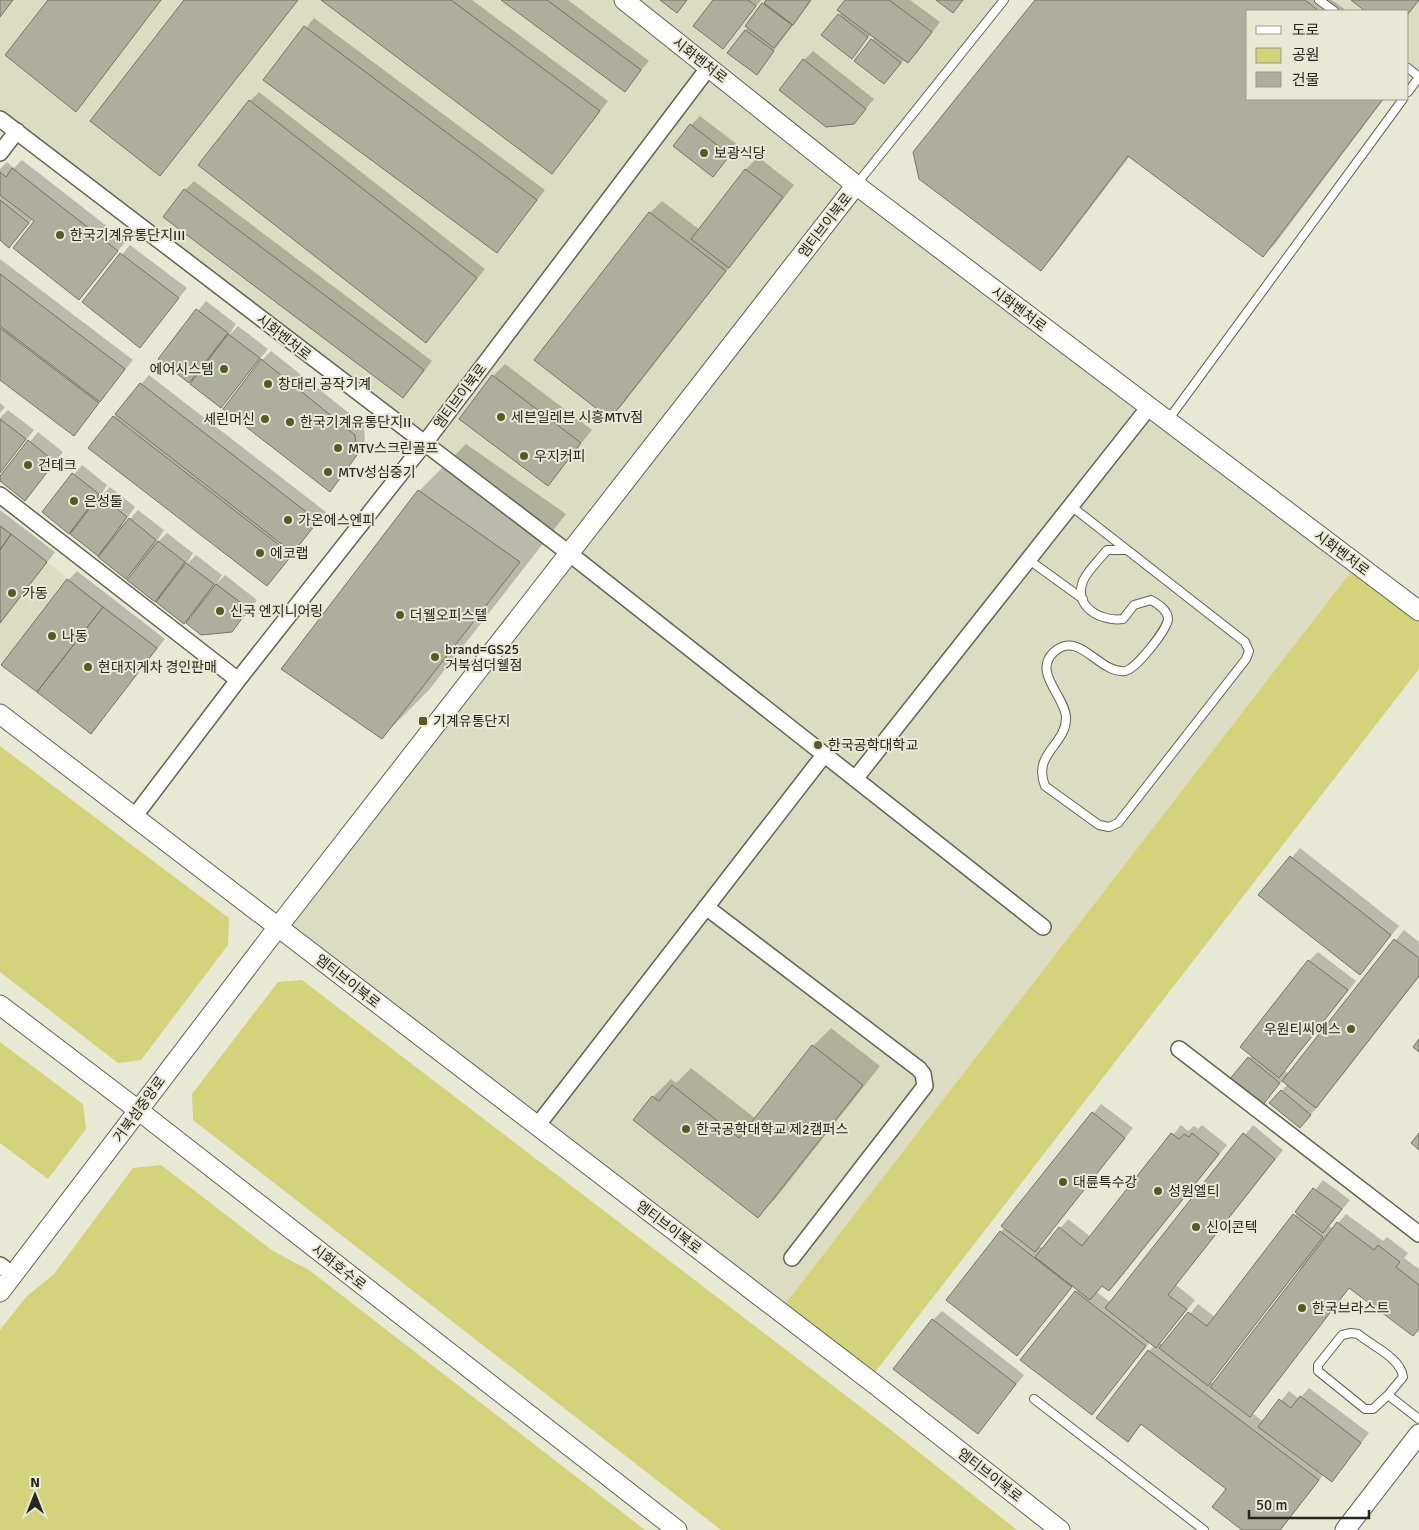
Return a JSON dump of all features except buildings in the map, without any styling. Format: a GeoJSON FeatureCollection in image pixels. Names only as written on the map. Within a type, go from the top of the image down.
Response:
{"type":"FeatureCollection","features":[{"type":"Feature","properties":{"kind":"street","name":"시화벤처로"},"geometry":{"type":"LineString","coordinates":[[624,0],[856,185],[1419,611]]}},
{"type":"Feature","properties":{"kind":"street","name":"엠티브이북로"},"geometry":{"type":"LineString","coordinates":[[134,817],[238,680],[424,444],[709,66]]}},
{"type":"Feature","properties":{"kind":"street","name":"시화벤처로"},"geometry":{"type":"LineString","coordinates":[[0,119],[570,554],[1043,927]]}},
{"type":"Feature","properties":{"kind":"street"},"geometry":{"type":"LineString","coordinates":[[0,153],[16,132]]}},
{"type":"Feature","properties":{"kind":"street","name":"엠티브이북로"},"geometry":{"type":"LineString","coordinates":[[278,927],[856,185]]}},
{"type":"Feature","properties":{"kind":"street"},"geometry":{"type":"LineString","coordinates":[[855,779],[1149,407]]}},
{"type":"Feature","properties":{"kind":"street"},"geometry":{"type":"LineString","coordinates":[[0,495],[238,680]]}},
{"type":"Feature","properties":{"kind":"street","name":"엠티브이북로"},"geometry":{"type":"LineString","coordinates":[[0,714],[877,1386],[1060,1530]]}},
{"type":"Feature","properties":{"kind":"street"},"geometry":{"type":"LineString","coordinates":[[537,1126],[824,754]]}},
{"type":"Feature","properties":{"kind":"street"},"geometry":{"type":"LineString","coordinates":[[706,907],[919,1069],[925,1080],[925,1086],[792,1258]]}},
{"type":"Feature","properties":{"kind":"street","name":"거북섬중앙로"},"geometry":{"type":"LineString","coordinates":[[0,1292],[7,1270],[138,1110],[278,927]]}},
{"type":"Feature","properties":{"kind":"street","name":"시화호수로"},"geometry":{"type":"LineString","coordinates":[[0,1005],[138,1110],[677,1530]]}},
{"type":"Feature","properties":{"kind":"street"},"geometry":{"type":"LineString","coordinates":[[1179,1049],[1419,1234]]}},
{"type":"Feature","properties":{"kind":"street"},"geometry":{"type":"LineString","coordinates":[[1345,1530],[1419,1434]]}},
{"type":"Feature","properties":{"kind":"lane"},"geometry":{"type":"LineString","coordinates":[[856,185],[1004,0]]}},
{"type":"Feature","properties":{"kind":"lane"},"geometry":{"type":"LineString","coordinates":[[1319,0],[1333,10]]}},
{"type":"Feature","properties":{"kind":"lane"},"geometry":{"type":"LineString","coordinates":[[1409,69],[1419,77],[1409,91]]}},
{"type":"Feature","properties":{"kind":"lane"},"geometry":{"type":"LineString","coordinates":[[1168,421],[1402,100]]}},
{"type":"Feature","properties":{"kind":"lane"},"geometry":{"type":"LineString","coordinates":[[1071,506],[1245,642],[1248,651],[1246,659],[1118,824],[1109,827],[1099,825],[1045,786],[1042,778],[1042,766],[1046,756],[1064,730],[1066,721],[1066,708],[1048,679],[1049,658],[1064,646],[1074,645],[1107,668],[1125,671],[1134,668],[1165,627],[1168,618],[1165,611],[1151,600],[1134,605],[1122,618],[1105,620],[1086,607],[1082,590],[1084,580],[1107,550],[1126,550]]}},
{"type":"Feature","properties":{"kind":"lane"},"geometry":{"type":"LineString","coordinates":[[1029,560],[1083,599]]}},
{"type":"Feature","properties":{"kind":"lane"},"geometry":{"type":"LineString","coordinates":[[1358,1334],[1398,1364],[1402,1372],[1403,1377],[1388,1395],[1373,1409],[1365,1409],[1324,1378],[1318,1372],[1318,1365],[1342,1335],[1358,1334]]}},
{"type":"Feature","properties":{"kind":"lane"},"geometry":{"type":"LineString","coordinates":[[1388,1395],[1419,1419]]}},
{"type":"Feature","properties":{"kind":"lane"},"geometry":{"type":"LineString","coordinates":[[1034,1399],[1204,1530]]}},
{"type":"Feature","properties":{"kind":"shaded area","name":"한국공학대학교"},"geometry":{"type":"Polygon","coordinates":[[[0,0],[997,0],[1002,3],[856,185],[1357,564],[779,1312],[278,927],[569,553],[0,116],[0,0]]]}},
{"type":"Feature","properties":{"kind":"shaded area"},"geometry":{"type":"Polygon","coordinates":[[[1319,0],[1419,0],[1419,77],[1409,69],[1409,10],[1333,10],[1319,0]]]}},
{"type":"Feature","properties":{"kind":"shaded area"},"geometry":{"type":"Polygon","coordinates":[[[11,534],[157,648],[91,734],[0,662],[0,549],[11,534]]]}},
{"type":"Feature","properties":{"kind":"green space"},"geometry":{"type":"Polygon","coordinates":[[[1357,564],[1419,612],[1419,669],[869,1380],[779,1312],[1357,564]]]}},
{"type":"Feature","properties":{"kind":"green space"},"geometry":{"type":"Polygon","coordinates":[[[0,746],[229,918],[228,945],[141,1060],[118,1063],[0,972],[0,746]]]}},
{"type":"Feature","properties":{"kind":"green space"},"geometry":{"type":"Polygon","coordinates":[[[302,980],[887,1427],[1017,1530],[721,1530],[193,1120],[192,1094],[278,982],[302,980]]]}},
{"type":"Feature","properties":{"kind":"green space"},"geometry":{"type":"Polygon","coordinates":[[[0,1042],[83,1104],[86,1129],[48,1179],[0,1143],[0,1042]]]}},
{"type":"Feature","properties":{"kind":"green space"},"geometry":{"type":"Polygon","coordinates":[[[161,1165],[273,1251],[309,1270],[645,1530],[0,1530],[0,1330],[26,1297],[54,1274],[133,1168],[161,1165]]]}},
{"type":"Feature","properties":{"kind":"place","name":"보광식당"},"geometry":{"type":"Point","coordinates":[704,153]}},
{"type":"Feature","properties":{"kind":"place","name":"한국기계유통단지III"},"geometry":{"type":"Point","coordinates":[60,235]}},
{"type":"Feature","properties":{"kind":"place","name":"에어시스템"},"geometry":{"type":"Point","coordinates":[224,369]}},
{"type":"Feature","properties":{"kind":"place","name":"창대리 공작기계"},"geometry":{"type":"Point","coordinates":[268,384]}},
{"type":"Feature","properties":{"kind":"place","name":"세븐일레븐 시흥MTV점"},"geometry":{"type":"Point","coordinates":[501,417]}},
{"type":"Feature","properties":{"kind":"place","name":"세린머신"},"geometry":{"type":"Point","coordinates":[265,419]}},
{"type":"Feature","properties":{"kind":"place","name":"한국기계유통단지II"},"geometry":{"type":"Point","coordinates":[290,422]}},
{"type":"Feature","properties":{"kind":"place","name":"MTV스크린골프"},"geometry":{"type":"Point","coordinates":[338,448]}},
{"type":"Feature","properties":{"kind":"place","name":"우지커피"},"geometry":{"type":"Point","coordinates":[524,456]}},
{"type":"Feature","properties":{"kind":"place","name":"건테크"},"geometry":{"type":"Point","coordinates":[28,465]}},
{"type":"Feature","properties":{"kind":"place","name":"MTV성심중기"},"geometry":{"type":"Point","coordinates":[328,472]}},
{"type":"Feature","properties":{"kind":"place","name":"은성툴"},"geometry":{"type":"Point","coordinates":[74,501]}},
{"type":"Feature","properties":{"kind":"place","name":"가온에스엔피"},"geometry":{"type":"Point","coordinates":[288,520]}},
{"type":"Feature","properties":{"kind":"place","name":"에코랩"},"geometry":{"type":"Point","coordinates":[260,553]}},
{"type":"Feature","properties":{"kind":"place","name":"가동"},"geometry":{"type":"Point","coordinates":[12,593]}},
{"type":"Feature","properties":{"kind":"place","name":"신국 엔지니어링"},"geometry":{"type":"Point","coordinates":[220,611]}},
{"type":"Feature","properties":{"kind":"place","name":"더웰오피스텔"},"geometry":{"type":"Point","coordinates":[400,615]}},
{"type":"Feature","properties":{"kind":"place","name":"나동"},"geometry":{"type":"Point","coordinates":[52,636]}},
{"type":"Feature","properties":{"kind":"place","name":"brand=GS25 거북섬더웰점"},"geometry":{"type":"Point","coordinates":[435,657]}},
{"type":"Feature","properties":{"kind":"place","name":"현대지게차 경인판매"},"geometry":{"type":"Point","coordinates":[88,667]}},
{"type":"Feature","properties":{"kind":"place","name":"기계유통단지"},"geometry":{"type":"Point","coordinates":[423,721]}},
{"type":"Feature","properties":{"kind":"place","name":"한국공학대학교"},"geometry":{"type":"Point","coordinates":[818,745]}},
{"type":"Feature","properties":{"kind":"place","name":"우원티씨에스"},"geometry":{"type":"Point","coordinates":[1351,1029]}},
{"type":"Feature","properties":{"kind":"place","name":"한국공학대학교 제2캠퍼스"},"geometry":{"type":"Point","coordinates":[686,1129]}},
{"type":"Feature","properties":{"kind":"place","name":"대륜특수강"},"geometry":{"type":"Point","coordinates":[1063,1182]}},
{"type":"Feature","properties":{"kind":"place","name":"성원엘티"},"geometry":{"type":"Point","coordinates":[1158,1191]}},
{"type":"Feature","properties":{"kind":"place","name":"신이콘텍"},"geometry":{"type":"Point","coordinates":[1196,1227]}},
{"type":"Feature","properties":{"kind":"place","name":"한국브라스트"},"geometry":{"type":"Point","coordinates":[1302,1308]}}]}
